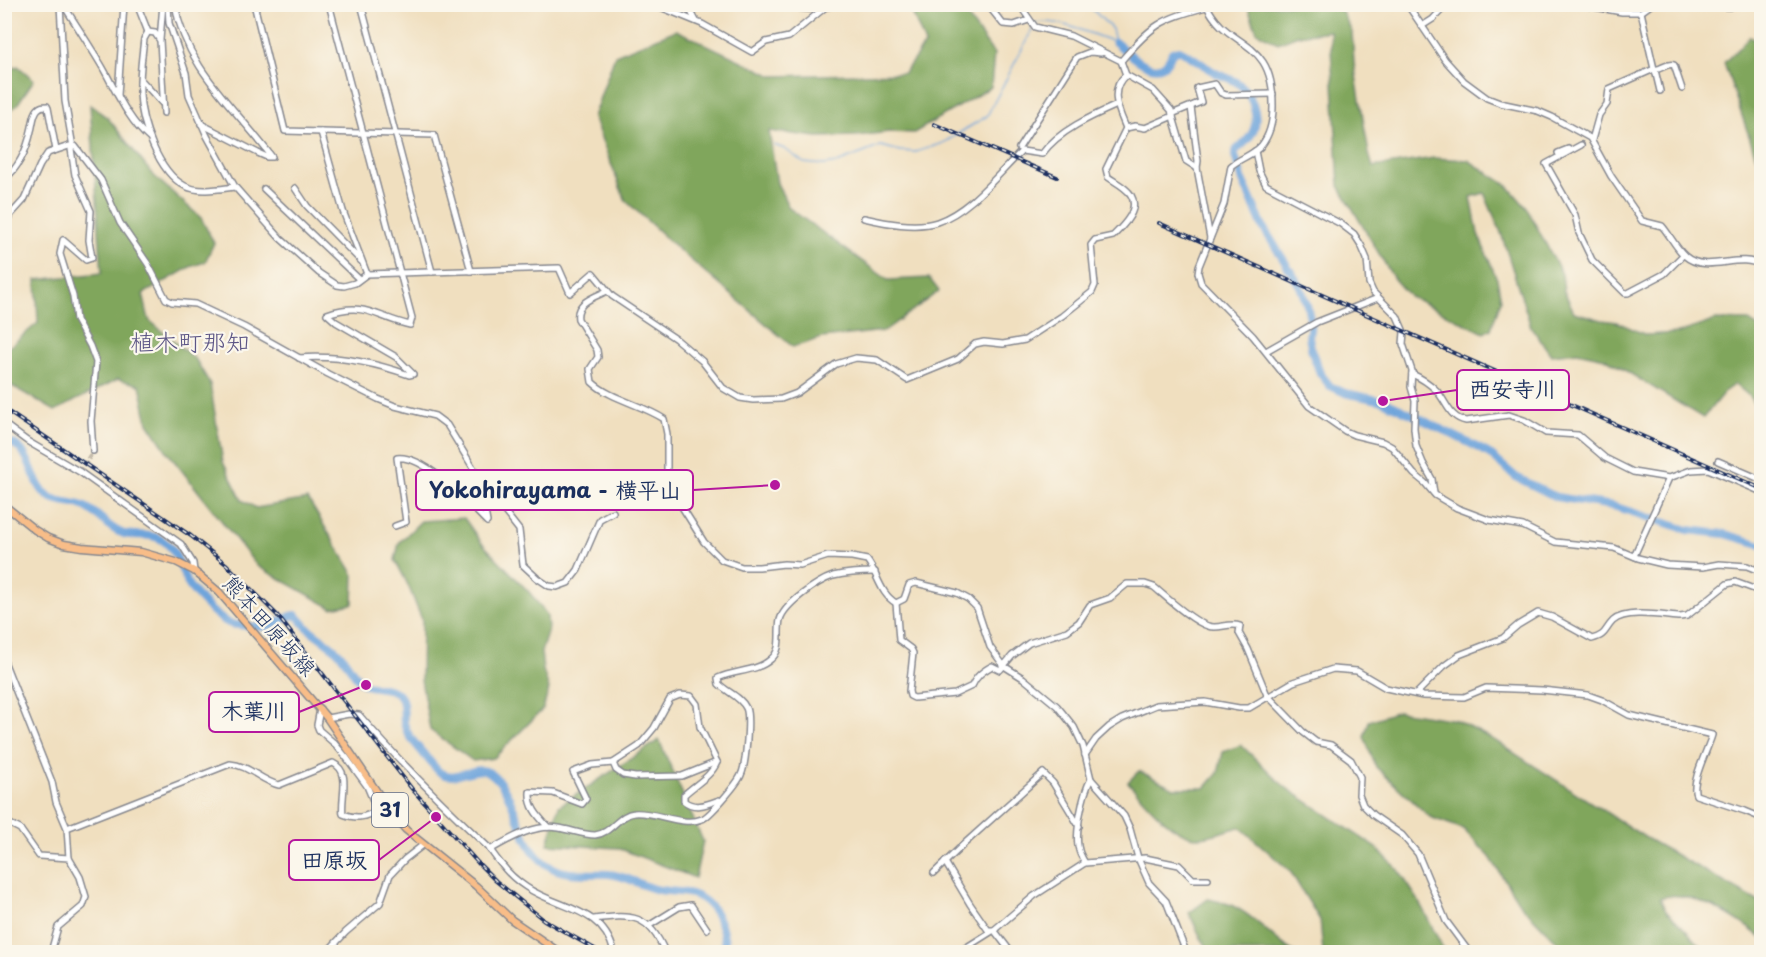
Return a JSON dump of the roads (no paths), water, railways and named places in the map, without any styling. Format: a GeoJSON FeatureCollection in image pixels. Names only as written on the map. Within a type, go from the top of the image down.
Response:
{"type":"FeatureCollection","features":[{"type":"Feature","properties":{"kind":"main road","name":"熊本田原坂線"},"geometry":{"type":"LineString","coordinates":[[4,505],[35,530],[64,544],[82,548],[141,552],[169,560],[194,571],[219,592],[320,709],[392,814],[406,830],[460,872],[512,920],[559,952]]}},
{"type":"Feature","properties":{"kind":"street"},"geometry":{"type":"LineString","coordinates":[[61,4],[137,124],[150,139]]}},
{"type":"Feature","properties":{"kind":"street"},"geometry":{"type":"LineString","coordinates":[[61,4],[65,101],[75,175],[91,211],[89,240],[92,258],[86,260],[63,240],[60,254],[73,296],[76,320],[96,362],[91,421],[93,451]]}},
{"type":"Feature","properties":{"kind":"street"},"geometry":{"type":"LineString","coordinates":[[118,95],[124,4]]}},
{"type":"Feature","properties":{"kind":"street"},"geometry":{"type":"LineString","coordinates":[[137,4],[148,32]]}},
{"type":"Feature","properties":{"kind":"street"},"geometry":{"type":"LineString","coordinates":[[164,113],[160,40],[166,4]]}},
{"type":"Feature","properties":{"kind":"street"},"geometry":{"type":"LineString","coordinates":[[166,4],[169,23],[186,73],[189,95],[201,124],[235,188],[280,238],[319,273],[337,285],[344,286],[367,274],[559,268],[570,293],[593,273],[607,291],[621,303],[676,339],[702,362],[723,388],[740,398],[781,399],[797,393],[836,364],[856,358],[877,360],[908,380],[958,359],[975,344],[984,342],[1003,344],[1025,340],[1062,316],[1092,291],[1095,285],[1091,245],[1095,240],[1113,236],[1125,225],[1134,203],[1130,193],[1108,177],[1106,169],[1126,128],[1115,97],[1118,82],[1126,75]]}},
{"type":"Feature","properties":{"kind":"street"},"geometry":{"type":"LineString","coordinates":[[174,4],[187,41],[212,87],[272,157],[267,158],[201,124]]}},
{"type":"Feature","properties":{"kind":"street"},"geometry":{"type":"LineString","coordinates":[[254,4],[285,131],[434,135],[471,271]]}},
{"type":"Feature","properties":{"kind":"street"},"geometry":{"type":"LineString","coordinates":[[299,358],[311,357],[364,363],[413,374],[396,357],[336,322],[327,314],[340,310],[368,309],[410,325],[412,312],[329,4]]}},
{"type":"Feature","properties":{"kind":"street"},"geometry":{"type":"LineString","coordinates":[[361,4],[432,272]]}},
{"type":"Feature","properties":{"kind":"street"},"geometry":{"type":"LineString","coordinates":[[652,4],[696,21],[752,52],[766,42],[789,37],[828,5]]}},
{"type":"Feature","properties":{"kind":"street"},"geometry":{"type":"LineString","coordinates":[[687,4],[696,21]]}},
{"type":"Feature","properties":{"kind":"street"},"geometry":{"type":"LineString","coordinates":[[787,4],[788,7],[802,9],[846,4]]}},
{"type":"Feature","properties":{"kind":"street"},"geometry":{"type":"LineString","coordinates":[[987,4],[1003,24],[1014,25],[1029,21]]}},
{"type":"Feature","properties":{"kind":"street"},"geometry":{"type":"LineString","coordinates":[[1019,4],[1035,27],[1071,36],[1121,61],[1126,75],[1153,90],[1173,115],[1186,161],[1197,168]]}},
{"type":"Feature","properties":{"kind":"street"},"geometry":{"type":"LineString","coordinates":[[1407,4],[1445,60],[1464,81],[1488,98],[1500,103],[1538,111],[1591,139],[1611,176],[1642,221],[1662,225],[1683,255],[1705,263],[1740,261],[1761,266]]}},
{"type":"Feature","properties":{"kind":"street"},"geometry":{"type":"LineString","coordinates":[[1422,26],[1433,19],[1447,4]]}},
{"type":"Feature","properties":{"kind":"street"},"geometry":{"type":"LineString","coordinates":[[1578,4],[1622,12],[1641,12],[1652,4]]}},
{"type":"Feature","properties":{"kind":"street"},"geometry":{"type":"LineString","coordinates":[[1689,4],[1730,7],[1737,4]]}},
{"type":"Feature","properties":{"kind":"street"},"geometry":{"type":"LineString","coordinates":[[1121,61],[1146,32],[1158,24],[1173,16],[1206,6],[1218,24],[1250,46],[1261,57],[1269,73],[1273,94],[1273,117],[1270,131],[1263,144],[1255,152],[1231,166],[1224,204],[1198,273],[1201,283],[1266,351],[1309,406],[1345,431],[1383,442],[1392,447],[1435,495],[1480,518],[1523,526],[1555,542],[1614,548],[1666,565],[1747,566],[1761,572]]}},
{"type":"Feature","properties":{"kind":"street"},"geometry":{"type":"LineString","coordinates":[[1641,12],[1660,91]]}},
{"type":"Feature","properties":{"kind":"street"},"geometry":{"type":"LineString","coordinates":[[148,32],[155,33],[160,40]]}},
{"type":"Feature","properties":{"kind":"street"},"geometry":{"type":"LineString","coordinates":[[148,32],[144,39],[140,93],[153,147],[170,175],[185,186],[205,190],[235,188]]}},
{"type":"Feature","properties":{"kind":"street"},"geometry":{"type":"LineString","coordinates":[[1020,148],[1077,57],[1090,52],[1105,53]]}},
{"type":"Feature","properties":{"kind":"street"},"geometry":{"type":"LineString","coordinates":[[1682,89],[1674,65],[1668,64],[1609,89],[1607,104],[1599,115],[1591,139],[1546,164],[1569,204],[1579,233],[1595,265],[1625,292],[1628,293],[1664,274],[1683,255]]}},
{"type":"Feature","properties":{"kind":"street"},"geometry":{"type":"LineString","coordinates":[[142,81],[162,103]]}},
{"type":"Feature","properties":{"kind":"street"},"geometry":{"type":"LineString","coordinates":[[1126,128],[1135,126],[1145,128],[1201,102],[1197,88],[1215,84],[1221,93],[1226,95],[1273,94]]}},
{"type":"Feature","properties":{"kind":"street"},"geometry":{"type":"LineString","coordinates":[[864,218],[889,224],[936,222],[963,209],[1022,151],[1042,154],[1047,147],[1081,122],[1117,105]]}},
{"type":"Feature","properties":{"kind":"street"},"geometry":{"type":"LineString","coordinates":[[4,180],[20,163],[35,116],[42,106],[48,108],[56,150]]}},
{"type":"Feature","properties":{"kind":"street"},"geometry":{"type":"LineString","coordinates":[[1191,107],[1197,168],[1210,240]]}},
{"type":"Feature","properties":{"kind":"street"},"geometry":{"type":"LineString","coordinates":[[321,132],[343,211],[367,274]]}},
{"type":"Feature","properties":{"kind":"street"},"geometry":{"type":"LineString","coordinates":[[4,222],[24,200],[48,153],[78,147],[101,180],[120,223],[148,264],[166,299],[172,302],[195,304],[244,327],[378,399],[441,420],[451,431],[478,477],[519,531],[523,565],[537,578],[549,586],[557,587],[568,583],[574,577],[600,519],[613,512]]}},
{"type":"Feature","properties":{"kind":"street"},"geometry":{"type":"LineString","coordinates":[[1255,152],[1263,181],[1270,189],[1341,224],[1354,234],[1364,252],[1369,283],[1373,292],[1397,315],[1404,332],[1403,344],[1412,374],[1416,446],[1432,479],[1435,495]]}},
{"type":"Feature","properties":{"kind":"street"},"geometry":{"type":"LineString","coordinates":[[296,188],[307,206],[363,262]]}},
{"type":"Feature","properties":{"kind":"street"},"geometry":{"type":"LineString","coordinates":[[264,189],[359,279]]}},
{"type":"Feature","properties":{"kind":"street"},"geometry":{"type":"LineString","coordinates":[[607,291],[588,299],[577,314],[597,350],[598,357],[590,369],[592,382],[612,395],[651,411],[664,419],[667,434],[667,485],[670,494],[682,507],[711,550],[722,560],[742,567],[801,565],[814,559],[832,556],[867,560],[889,600],[896,603],[904,599],[909,585],[916,583],[957,592],[977,608],[990,647],[1004,666],[1023,678],[1057,706],[1074,727],[1083,746],[1091,779],[1124,816],[1138,858],[1149,882],[1166,901],[1186,952]]}},
{"type":"Feature","properties":{"kind":"street"},"geometry":{"type":"LineString","coordinates":[[1266,351],[1317,322],[1378,298]]}},
{"type":"Feature","properties":{"kind":"street"},"geometry":{"type":"LineString","coordinates":[[1412,374],[1431,385],[1454,416],[1461,420],[1509,415],[1524,420],[1546,433],[1578,435],[1605,458],[1628,470],[1669,478],[1691,470],[1708,469],[1761,492]]}},
{"type":"Feature","properties":{"kind":"street"},"geometry":{"type":"LineString","coordinates":[[4,424],[27,441],[80,472],[181,544],[193,563],[194,571]]}},
{"type":"Feature","properties":{"kind":"street"},"geometry":{"type":"LineString","coordinates":[[395,526],[406,522],[397,458],[410,459],[422,465],[456,491],[487,522],[478,477]]}},
{"type":"Feature","properties":{"kind":"street"},"geometry":{"type":"LineString","coordinates":[[1718,461],[1761,480]]}},
{"type":"Feature","properties":{"kind":"street"},"geometry":{"type":"LineString","coordinates":[[1634,556],[1669,478]]}},
{"type":"Feature","properties":{"kind":"street"},"geometry":{"type":"LineString","coordinates":[[490,850],[519,834],[548,827],[596,835],[608,831],[624,816],[635,812],[693,822],[707,816],[741,776],[745,762],[749,715],[745,705],[719,684],[718,678],[770,661],[779,647],[780,621],[783,613],[804,593],[833,576],[875,572]]}},
{"type":"Feature","properties":{"kind":"street"},"geometry":{"type":"LineString","coordinates":[[1416,694],[1444,666],[1459,655],[1503,638],[1518,625],[1538,614],[1552,617],[1592,639],[1605,634],[1613,621],[1630,614],[1688,616],[1727,584],[1735,582],[1761,592]]}},
{"type":"Feature","properties":{"kind":"street"},"geometry":{"type":"LineString","coordinates":[[896,603],[899,640],[913,653],[909,691],[910,696],[914,698],[955,694],[972,686],[975,678],[984,671],[992,666],[1000,670],[1012,656],[1029,643],[1067,631],[1075,625],[1090,605],[1110,598],[1127,584],[1145,584],[1154,587],[1210,627],[1233,623],[1240,626],[1239,633],[1267,695],[1303,732],[1316,742],[1331,745],[1351,760],[1360,777],[1359,795],[1363,805],[1373,815],[1402,835],[1418,854],[1446,921],[1469,952]]}},
{"type":"Feature","properties":{"kind":"street"},"geometry":{"type":"LineString","coordinates":[[4,661],[52,783],[56,802],[67,828],[69,858],[80,877],[86,901],[58,927],[51,952]]}},
{"type":"Feature","properties":{"kind":"street"},"geometry":{"type":"LineString","coordinates":[[1085,755],[1096,739],[1109,727],[1127,716],[1156,705],[1205,702],[1249,708],[1267,695],[1293,682],[1333,669],[1357,671],[1386,688],[1416,694],[1464,697],[1486,688],[1588,695],[1638,718],[1712,735],[1693,790],[1696,795],[1761,818]]}},
{"type":"Feature","properties":{"kind":"street"},"geometry":{"type":"LineString","coordinates":[[548,827],[532,807],[530,792],[553,793],[582,804],[586,798],[573,772],[592,765],[613,763],[646,740],[670,699],[680,695],[691,696],[697,704],[700,727],[717,762],[709,775],[684,795],[684,801],[688,805],[703,805],[721,799]]}},
{"type":"Feature","properties":{"kind":"street"},"geometry":{"type":"LineString","coordinates":[[67,828],[230,764],[250,769],[279,785],[333,763],[337,765],[344,777],[343,814],[354,818],[373,814],[377,810],[367,786],[335,744],[319,730],[317,725],[320,709]]}},
{"type":"Feature","properties":{"kind":"street"},"geometry":{"type":"LineString","coordinates":[[327,718],[349,714],[359,715],[466,828],[490,850],[502,866],[532,891],[570,906],[594,919],[611,940],[614,952]]}},
{"type":"Feature","properties":{"kind":"street"},"geometry":{"type":"LineString","coordinates":[[613,763],[616,770],[623,775],[635,777],[682,776],[717,762]]}},
{"type":"Feature","properties":{"kind":"street"},"geometry":{"type":"LineString","coordinates":[[934,873],[1043,773],[1053,783],[1079,826]]}},
{"type":"Feature","properties":{"kind":"street"},"geometry":{"type":"LineString","coordinates":[[1085,863],[1078,849],[1079,826],[1084,795],[1091,779]]}},
{"type":"Feature","properties":{"kind":"street"},"geometry":{"type":"LineString","coordinates":[[4,821],[20,828],[39,856],[69,858]]}},
{"type":"Feature","properties":{"kind":"street"},"geometry":{"type":"LineString","coordinates":[[327,952],[380,903],[390,875],[423,845]]}},
{"type":"Feature","properties":{"kind":"street"},"geometry":{"type":"LineString","coordinates":[[958,952],[994,930],[1034,896],[1085,863],[1138,858],[1179,865],[1193,879],[1208,879]]}},
{"type":"Feature","properties":{"kind":"street"},"geometry":{"type":"LineString","coordinates":[[945,862],[988,930],[994,930]]}},
{"type":"Feature","properties":{"kind":"street"},"geometry":{"type":"LineString","coordinates":[[650,925],[680,907],[691,905],[707,929]]}},
{"type":"Feature","properties":{"kind":"street"},"geometry":{"type":"LineString","coordinates":[[594,919],[625,915],[650,925],[665,952]]}},
{"type":"Feature","properties":{"kind":"street"},"geometry":{"type":"LineString","coordinates":[[994,930],[1011,952]]}},
{"type":"Feature","properties":{"kind":"waterway"},"geometry":{"type":"LineString","coordinates":[[1035,24],[1042,22],[1062,24],[1115,42],[1112,29],[1087,4]]}},
{"type":"Feature","properties":{"kind":"waterway"},"geometry":{"type":"LineString","coordinates":[[774,145],[785,149],[804,163],[824,165],[837,163],[881,146],[916,152],[943,143],[987,116],[1033,28]]}},
{"type":"Feature","properties":{"kind":"waterway"},"geometry":{"type":"LineString","coordinates":[[1115,42],[1137,60],[1153,67],[1161,67],[1167,62],[1172,52],[1179,50],[1214,72],[1236,82],[1249,96],[1256,117],[1255,124],[1249,138],[1235,151],[1235,156],[1263,227],[1300,286],[1311,323],[1309,337],[1312,352],[1320,373],[1330,386],[1345,393],[1383,401],[1409,413],[1488,453],[1516,477],[1556,497],[1613,506],[1688,530],[1725,534],[1762,545]]}},
{"type":"Feature","properties":{"kind":"waterway"},"geometry":{"type":"LineString","coordinates":[[4,442],[20,448],[37,482],[48,496],[89,509],[118,532],[151,536],[165,542],[173,552],[193,591],[226,622],[234,625],[262,627],[296,615],[340,654],[362,682],[397,693],[403,702],[404,723],[408,732],[430,762],[441,773],[447,775],[454,776],[481,770],[493,775],[508,796],[529,844],[546,864],[568,873],[614,875],[655,889],[687,893],[700,898],[718,917],[724,935],[725,952]]}},
{"type":"Feature","properties":{"kind":"tunnel"},"geometry":{"type":"LineString","coordinates":[[80,472],[93,451]]}},
{"type":"Feature","properties":{"kind":"railway"},"geometry":{"type":"LineString","coordinates":[[934,124],[1057,177]]}},
{"type":"Feature","properties":{"kind":"railway"},"geometry":{"type":"LineString","coordinates":[[1159,223],[1762,489]]}},
{"type":"Feature","properties":{"kind":"railway"},"geometry":{"type":"LineString","coordinates":[[4,409],[191,536],[226,564],[277,615],[412,789],[478,863],[496,881],[544,920],[600,952]]}},
{"type":"Feature","properties":{"kind":"place","name":"西安寺川"},"geometry":{"type":"Point","coordinates":[1383,401]}},
{"type":"Feature","properties":{"kind":"place","name":"Yokohirayama - 横平山"},"geometry":{"type":"Point","coordinates":[775,485]}},
{"type":"Feature","properties":{"kind":"place","name":"木葉川"},"geometry":{"type":"Point","coordinates":[366,685]}},
{"type":"Feature","properties":{"kind":"place","name":"田原坂"},"geometry":{"type":"Point","coordinates":[436,817]}},
{"type":"Feature","properties":{"kind":"district","name":"植木町那知"},"geometry":{"type":"Point","coordinates":[190,343]}}]}
